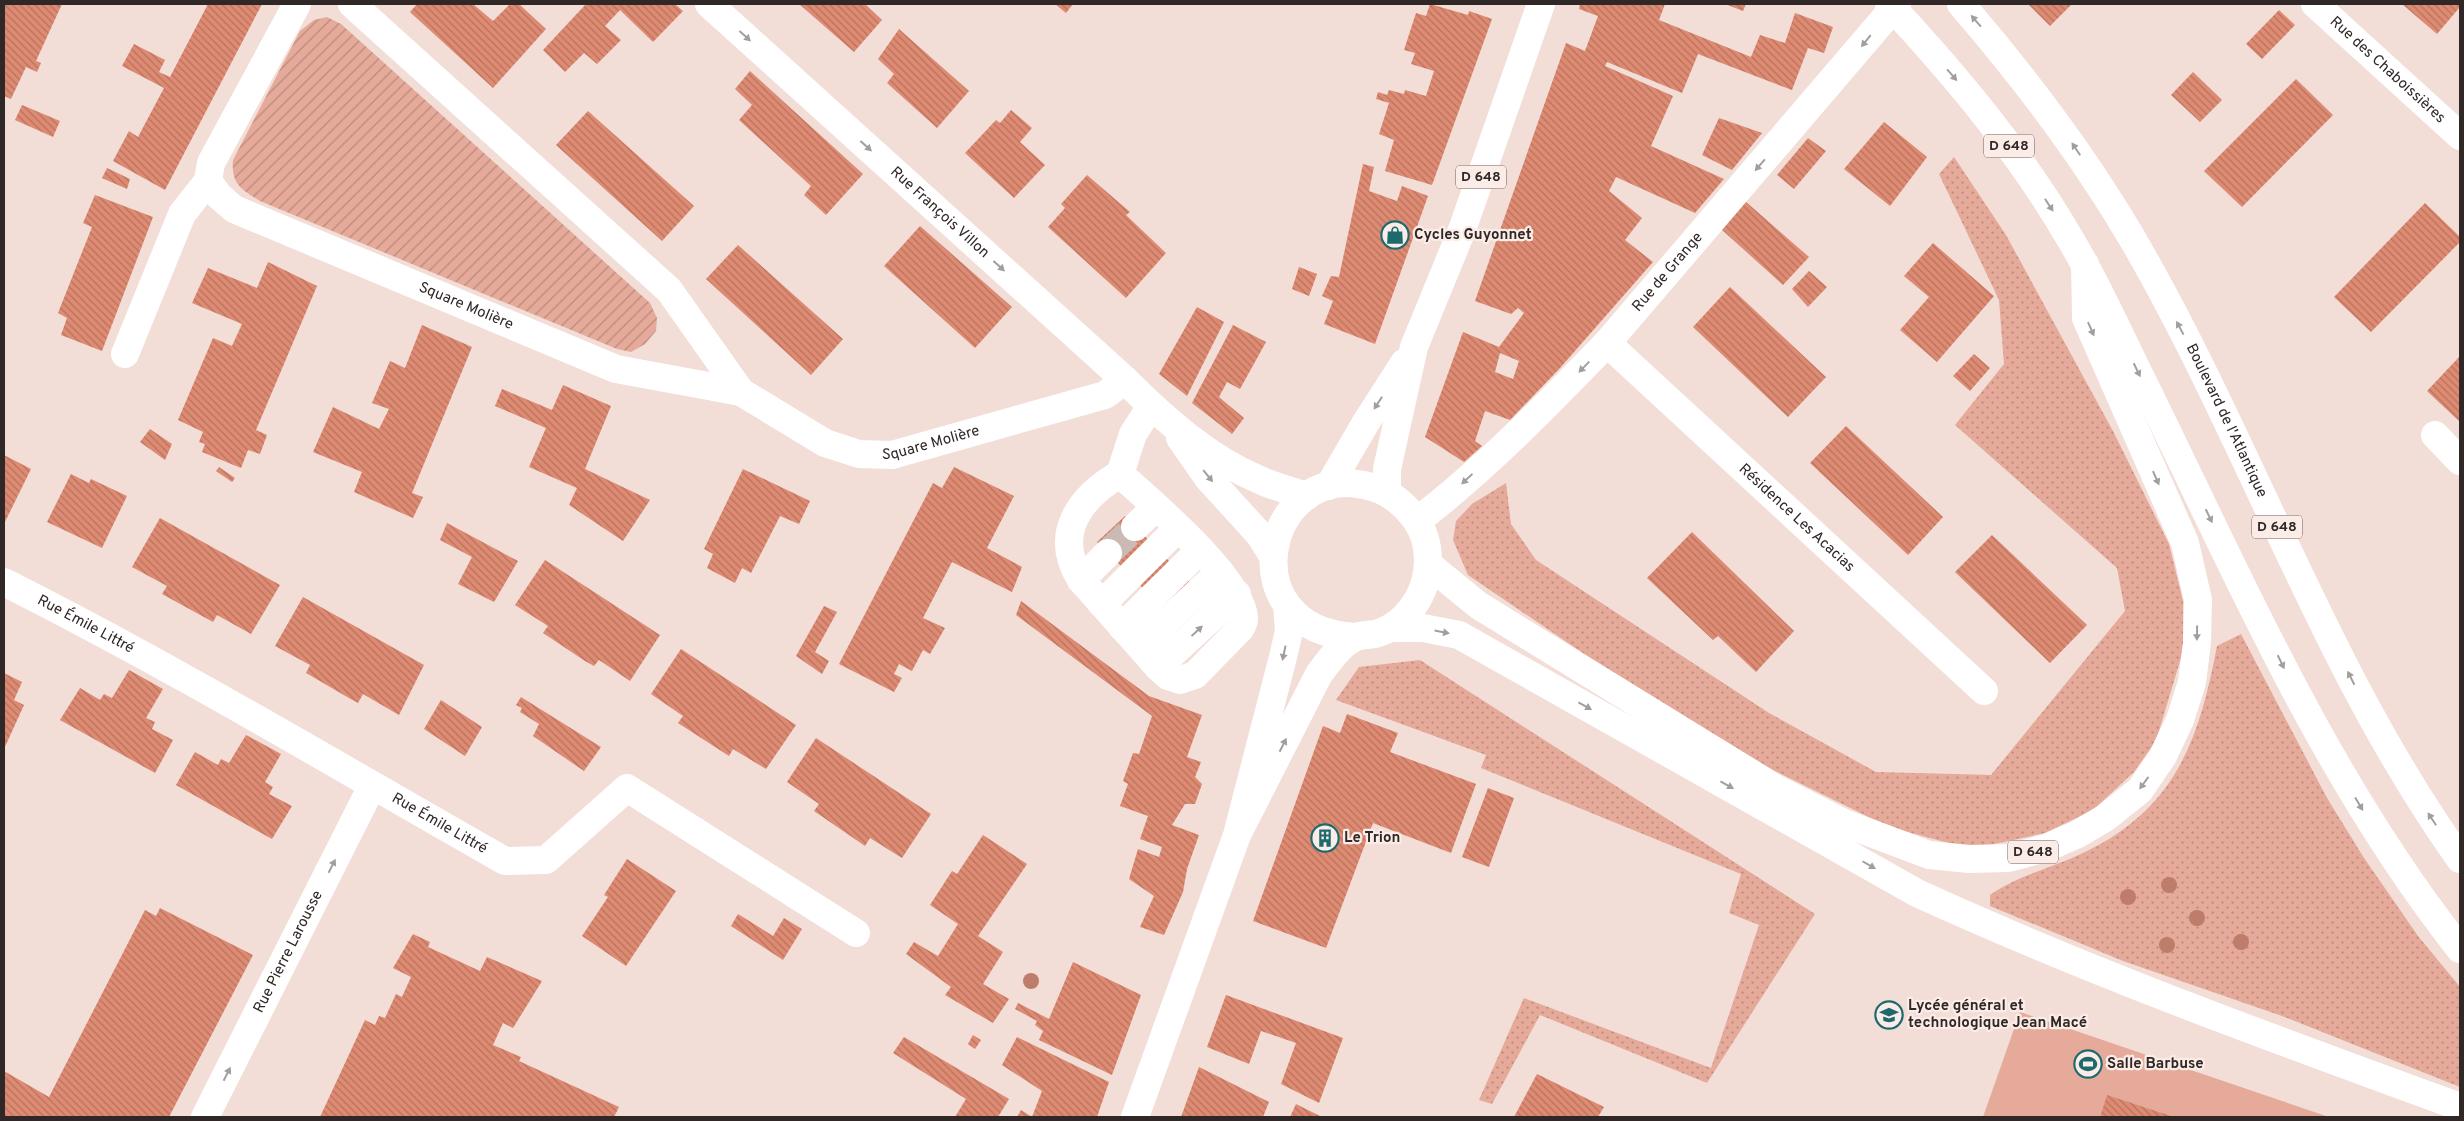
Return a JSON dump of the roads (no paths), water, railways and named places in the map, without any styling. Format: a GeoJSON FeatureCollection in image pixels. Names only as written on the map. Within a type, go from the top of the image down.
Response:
{"type":"FeatureCollection","features":[{"type":"Feature","properties":{"kind":"main road"},"geometry":{"type":"LineString","coordinates":[[126,354],[182,214],[208,181],[212,163],[297,4]]}},
{"type":"Feature","properties":{"kind":"main road","name":"Square Molière"},"geometry":{"type":"LineString","coordinates":[[352,4],[669,290],[741,392]]}},
{"type":"Feature","properties":{"kind":"main road","name":"Rue François Villon"},"geometry":{"type":"LineString","coordinates":[[709,4],[1125,380],[1160,414],[1208,478],[1259,534],[1273,556]]}},
{"type":"Feature","properties":{"kind":"main road","name":"D 648"},"geometry":{"type":"LineString","coordinates":[[1387,492],[1387,469],[1414,347],[1462,230],[1540,4]]}},
{"type":"Feature","properties":{"kind":"main road","name":"D 648"},"geometry":{"type":"LineString","coordinates":[[1889,4],[1921,38],[1986,114],[2032,179],[2085,264],[2302,704],[2381,841],[2460,949]]}},
{"type":"Feature","properties":{"kind":"main road","name":"Rue de Grange"},"geometry":{"type":"LineString","coordinates":[[1417,521],[1469,477],[1561,391],[1607,343],[1897,4]]}},
{"type":"Feature","properties":{"kind":"main road","name":"Boulevard de l'Atlantique"},"geometry":{"type":"LineString","coordinates":[[1962,4],[2018,69],[2104,189],[2188,342],[2322,622],[2375,725],[2432,819],[2460,859]]}},
{"type":"Feature","properties":{"kind":"main road","name":"Rue des Chaboissières"},"geometry":{"type":"LineString","coordinates":[[2315,4],[2460,136]]}},
{"type":"Feature","properties":{"kind":"main road","name":"Square Molière"},"geometry":{"type":"LineString","coordinates":[[208,181],[218,196],[234,209],[616,369],[741,392],[825,443],[859,454],[892,455],[1106,395],[1125,380]]}},
{"type":"Feature","properties":{"kind":"main road","name":"D 648"},"geometry":{"type":"LineString","coordinates":[[1428,564],[1478,605],[1775,788],[1844,823],[1929,855],[1969,859],[2008,858],[2046,848],[2078,834],[2105,818],[2140,790],[2163,756],[2180,720],[2192,682],[2197,642],[2198,600],[2185,543],[2086,318],[2085,264]]}},
{"type":"Feature","properties":{"kind":"main road","name":"Résidence Les Acacias"},"geometry":{"type":"LineString","coordinates":[[1607,343],[1984,691]]}},
{"type":"Feature","properties":{"kind":"main road","name":"D 648"},"geometry":{"type":"LineString","coordinates":[[1318,491],[1365,424],[1414,347]]}},
{"type":"Feature","properties":{"kind":"main road"},"geometry":{"type":"LineString","coordinates":[[1120,474],[1200,550],[1237,594],[1158,667],[1080,580],[1072,566],[1069,554],[1074,520],[1084,502],[1099,487],[1120,474],[1133,434],[1160,414]]}},
{"type":"Feature","properties":{"kind":"main road","name":"Rue François Villon"},"geometry":{"type":"LineString","coordinates":[[1160,414],[1252,477],[1318,491]]}},
{"type":"Feature","properties":{"kind":"main road"},"geometry":{"type":"LineString","coordinates":[[2434,435],[2460,461]]}},
{"type":"Feature","properties":{"kind":"main road"},"geometry":{"type":"LineString","coordinates":[[1393,628],[1417,600],[1424,583],[1428,564],[1427,550],[1417,521],[1404,504],[1387,492],[1358,484],[1318,491],[1286,516],[1275,543],[1273,556],[1274,574],[1287,605],[1300,620],[1318,631],[1336,636],[1355,637],[1393,628],[1423,628],[1459,635],[1917,893],[2113,978],[2460,1107]]}},
{"type":"Feature","properties":{"kind":"main road"},"geometry":{"type":"LineString","coordinates":[[1135,527],[1156,507]]}},
{"type":"Feature","properties":{"kind":"main road"},"geometry":{"type":"LineString","coordinates":[[1102,604],[1178,528]]}},
{"type":"Feature","properties":{"kind":"main road"},"geometry":{"type":"LineString","coordinates":[[1131,637],[1200,550]]}},
{"type":"Feature","properties":{"kind":"main road"},"geometry":{"type":"LineString","coordinates":[[1080,580],[1108,553]]}},
{"type":"Feature","properties":{"kind":"main road"},"geometry":{"type":"LineString","coordinates":[[1131,637],[1220,572]]}},
{"type":"Feature","properties":{"kind":"main road","name":"Rue Émile Littré"},"geometry":{"type":"LineString","coordinates":[[4,582],[96,629],[505,861],[546,860],[627,788],[856,933]]}},
{"type":"Feature","properties":{"kind":"main road"},"geometry":{"type":"LineString","coordinates":[[1134,1117],[1237,836],[1283,657],[1288,631],[1287,605]]}},
{"type":"Feature","properties":{"kind":"main road"},"geometry":{"type":"LineString","coordinates":[[1237,836],[1319,674],[1334,654],[1355,637]]}},
{"type":"Feature","properties":{"kind":"main road","name":"Rue Pierre Larousse"},"geometry":{"type":"LineString","coordinates":[[205,1117],[372,786]]}},
{"type":"Feature","properties":{"kind":"tunnel"},"geometry":{"type":"LineString","coordinates":[[1108,553],[1135,527]]}},
{"type":"Feature","properties":{"kind":"place","name":"Cycles Guyonnet"},"geometry":{"type":"Point","coordinates":[1395,235]}},
{"type":"Feature","properties":{"kind":"place","name":"Le Trion"},"geometry":{"type":"Point","coordinates":[1325,838]}},
{"type":"Feature","properties":{"kind":"place","name":"Lycée général et technologique Jean Macé"},"geometry":{"type":"Point","coordinates":[1889,1015]}},
{"type":"Feature","properties":{"kind":"place","name":"Salle Barbuse"},"geometry":{"type":"Point","coordinates":[2088,1064]}}]}
